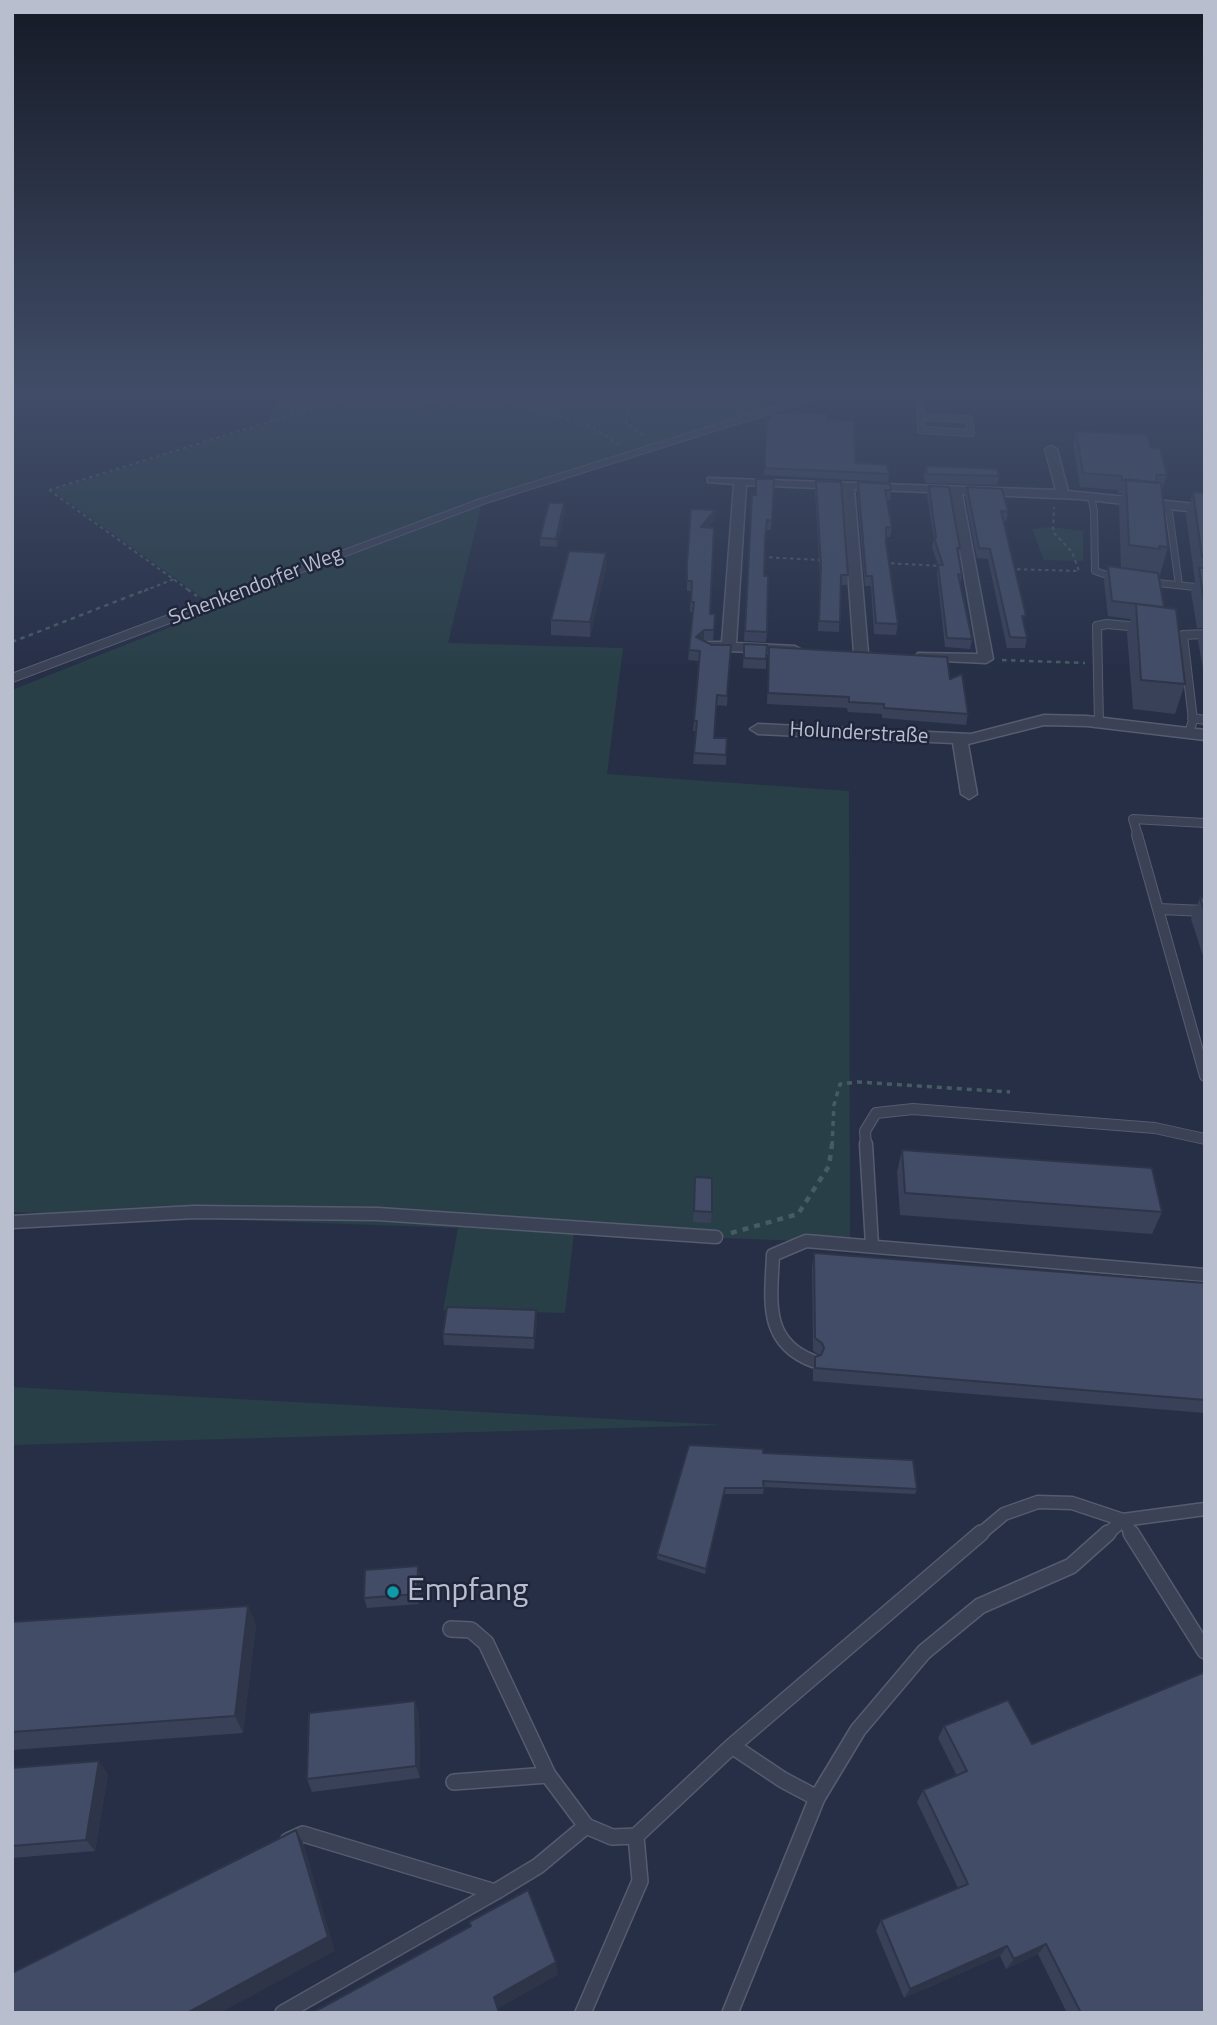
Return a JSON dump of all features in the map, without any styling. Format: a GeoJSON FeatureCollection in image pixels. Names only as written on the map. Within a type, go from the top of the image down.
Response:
{"type":"FeatureCollection","features":[{"type":"Feature","properties":{"kind":"street"},"geometry":{"type":"LineString","coordinates":[[729,647],[739,490]]}},
{"type":"Feature","properties":{"kind":"street"},"geometry":{"type":"LineString","coordinates":[[848,490],[861,653]]}},
{"type":"Feature","properties":{"kind":"street"},"geometry":{"type":"LineString","coordinates":[[942,490],[1091,496],[1168,507],[1205,509]]}},
{"type":"Feature","properties":{"kind":"street"},"geometry":{"type":"LineString","coordinates":[[903,655],[986,659],[955,490]]}},
{"type":"Feature","properties":{"kind":"street"},"geometry":{"type":"LineString","coordinates":[[1059,490],[1060,494]]}},
{"type":"Feature","properties":{"kind":"street"},"geometry":{"type":"LineString","coordinates":[[705,646],[808,651]]}},
{"type":"Feature","properties":{"kind":"street","name":"Holunderstraße"},"geometry":{"type":"LineString","coordinates":[[758,729],[971,739],[1044,720],[1195,729]]}},
{"type":"Feature","properties":{"kind":"street","name":"Holunderstraße"},"geometry":{"type":"LineString","coordinates":[[960,739],[969,794]]}},
{"type":"Feature","properties":{"kind":"lane","name":"Schenkendorfer Weg"},"geometry":{"type":"LineString","coordinates":[[12,678],[515,490]]}},
{"type":"Feature","properties":{"kind":"lane"},"geometry":{"type":"LineString","coordinates":[[1091,496],[1094,511],[1095,571],[1127,579]]}},
{"type":"Feature","properties":{"kind":"lane"},"geometry":{"type":"LineString","coordinates":[[1168,507],[1179,585]]}},
{"type":"Feature","properties":{"kind":"lane"},"geometry":{"type":"LineString","coordinates":[[1140,581],[1205,588]]}},
{"type":"Feature","properties":{"kind":"lane"},"geometry":{"type":"LineString","coordinates":[[1098,723],[1097,626],[1107,624],[1150,628]]}},
{"type":"Feature","properties":{"kind":"lane"},"geometry":{"type":"LineString","coordinates":[[1173,632],[1205,634]]}},
{"type":"Feature","properties":{"kind":"lane"},"geometry":{"type":"LineString","coordinates":[[1185,633],[1183,635],[1195,729]]}},
{"type":"Feature","properties":{"kind":"lane"},"geometry":{"type":"LineString","coordinates":[[1195,729],[1205,720]]}},
{"type":"Feature","properties":{"kind":"lane"},"geometry":{"type":"LineString","coordinates":[[1205,823],[1133,819],[1205,1076]]}},
{"type":"Feature","properties":{"kind":"lane"},"geometry":{"type":"LineString","coordinates":[[1159,909],[1205,911]]}},
{"type":"Feature","properties":{"kind":"lane"},"geometry":{"type":"LineString","coordinates":[[872,1245],[865,1131],[876,1113],[913,1109],[1155,1128],[1205,1139]]}},
{"type":"Feature","properties":{"kind":"lane"},"geometry":{"type":"LineString","coordinates":[[12,1222],[194,1212],[378,1214],[716,1237]]}},
{"type":"Feature","properties":{"kind":"lane"},"geometry":{"type":"LineString","coordinates":[[813,1361],[803,1359],[784,1344],[772,1321],[772,1255],[806,1241],[1205,1275]]}},
{"type":"Feature","properties":{"kind":"lane"},"geometry":{"type":"LineString","coordinates":[[451,1629],[466,1627],[476,1632],[486,1643],[548,1775],[586,1826],[612,1837],[636,1836],[732,1746],[1004,1514],[1038,1502],[1072,1503],[1123,1520],[1205,1508]]}},
{"type":"Feature","properties":{"kind":"lane"},"geometry":{"type":"LineString","coordinates":[[1123,1520],[1205,1651]]}},
{"type":"Feature","properties":{"kind":"lane"},"geometry":{"type":"LineString","coordinates":[[730,2013],[817,1798],[858,1730],[923,1652],[980,1606],[1071,1566],[1123,1520]]}},
{"type":"Feature","properties":{"kind":"lane"},"geometry":{"type":"LineString","coordinates":[[732,1746],[783,1780],[817,1798]]}},
{"type":"Feature","properties":{"kind":"lane"},"geometry":{"type":"LineString","coordinates":[[454,1782],[548,1775]]}},
{"type":"Feature","properties":{"kind":"lane"},"geometry":{"type":"LineString","coordinates":[[283,2013],[538,1866],[586,1826]]}},
{"type":"Feature","properties":{"kind":"lane"},"geometry":{"type":"LineString","coordinates":[[278,1846],[303,1834],[495,1892]]}},
{"type":"Feature","properties":{"kind":"lane"},"geometry":{"type":"LineString","coordinates":[[583,2013],[640,1881],[636,1836]]}},
{"type":"Feature","properties":{"kind":"path"},"geometry":{"type":"LineString","coordinates":[[51,490],[209,606]]}},
{"type":"Feature","properties":{"kind":"path"},"geometry":{"type":"LineString","coordinates":[[1010,569],[1079,571],[1072,549],[1057,542],[1050,527],[1060,494]]}},
{"type":"Feature","properties":{"kind":"path"},"geometry":{"type":"LineString","coordinates":[[12,642],[174,579]]}},
{"type":"Feature","properties":{"kind":"path"},"geometry":{"type":"LineString","coordinates":[[986,659],[1085,663],[1085,674]]}},
{"type":"Feature","properties":{"kind":"path"},"geometry":{"type":"LineString","coordinates":[[716,1237],[798,1214],[829,1166],[834,1105],[840,1084],[858,1082],[1010,1092]]}},
{"type":"Feature","properties":{"kind":"shaded area"},"geometry":{"type":"Polygon","coordinates":[[[52,490],[507,490],[216,603],[208,598],[204,599],[52,490]]]}},
{"type":"Feature","properties":{"kind":"shaded area"},"geometry":{"type":"Polygon","coordinates":[[[482,503],[448,643],[623,648],[607,774],[849,791],[850,1243],[574,1232],[565,1313],[443,1310],[458,1228],[12,1212],[12,690],[482,503]]]}},
{"type":"Feature","properties":{"kind":"shaded area"},"geometry":{"type":"Polygon","coordinates":[[[1050,527],[1083,531],[1083,561],[1044,560],[1032,529],[1050,527]]]}},
{"type":"Feature","properties":{"kind":"shaded area"},"geometry":{"type":"Polygon","coordinates":[[[12,1387],[726,1425],[12,1445],[12,1387]]]}},
{"type":"Feature","properties":{"kind":"building"},"geometry":{"type":"Polygon","coordinates":[[[756,490],[774,490],[772,521],[767,520],[765,540],[764,576],[768,576],[767,632],[745,631],[752,495],[756,495],[756,490]]]}},
{"type":"Feature","properties":{"kind":"building"},"geometry":{"type":"Polygon","coordinates":[[[816,490],[842,490],[848,575],[841,575],[840,622],[819,621],[821,566],[816,490]]]}},
{"type":"Feature","properties":{"kind":"building"},"geometry":{"type":"Polygon","coordinates":[[[859,490],[891,490],[885,490],[892,528],[886,527],[886,543],[898,624],[876,623],[872,576],[866,576],[859,490]]]}},
{"type":"Feature","properties":{"kind":"building"},"geometry":{"type":"Polygon","coordinates":[[[929,490],[949,490],[960,548],[957,548],[962,575],[958,574],[972,639],[947,638],[938,565],[943,565],[936,538],[929,490]]]}},
{"type":"Feature","properties":{"kind":"building"},"geometry":{"type":"Polygon","coordinates":[[[967,490],[1002,490],[1008,512],[1001,511],[1026,616],[1022,616],[1027,638],[1010,637],[990,549],[979,548],[967,490]]]}},
{"type":"Feature","properties":{"kind":"building"},"geometry":{"type":"Polygon","coordinates":[[[1126,490],[1162,490],[1168,547],[1159,546],[1160,549],[1129,545],[1126,490]]]}},
{"type":"Feature","properties":{"kind":"building"},"geometry":{"type":"Polygon","coordinates":[[[1193,492],[1205,493],[1205,557],[1202,557],[1193,492]]]}},
{"type":"Feature","properties":{"kind":"building"},"geometry":{"type":"Polygon","coordinates":[[[549,503],[564,503],[556,539],[540,538],[549,503]]]}},
{"type":"Feature","properties":{"kind":"building"},"geometry":{"type":"Polygon","coordinates":[[[691,509],[715,510],[701,527],[714,528],[710,614],[715,614],[714,630],[704,630],[696,637],[712,645],[731,645],[727,696],[717,695],[714,738],[727,738],[726,755],[694,753],[700,651],[689,650],[694,602],[691,602],[692,581],[687,581],[691,509]]]}},
{"type":"Feature","properties":{"kind":"building"},"geometry":{"type":"Polygon","coordinates":[[[569,551],[606,553],[590,622],[551,620],[569,551]]]}},
{"type":"Feature","properties":{"kind":"building"},"geometry":{"type":"Polygon","coordinates":[[[1108,566],[1158,573],[1164,607],[1112,601],[1108,566]]]}},
{"type":"Feature","properties":{"kind":"building"},"geometry":{"type":"Polygon","coordinates":[[[1199,568],[1205,568],[1205,603],[1204,603],[1199,568]]]}},
{"type":"Feature","properties":{"kind":"building"},"geometry":{"type":"Polygon","coordinates":[[[1136,604],[1176,609],[1185,684],[1141,680],[1136,604]]]}},
{"type":"Feature","properties":{"kind":"building"},"geometry":{"type":"Polygon","coordinates":[[[744,644],[767,645],[766,659],[744,658],[744,644]]]}},
{"type":"Feature","properties":{"kind":"building"},"geometry":{"type":"Polygon","coordinates":[[[769,647],[947,657],[950,679],[962,674],[968,714],[884,708],[884,704],[849,702],[849,697],[768,693],[769,647]]]}},
{"type":"Feature","properties":{"kind":"building"},"geometry":{"type":"Polygon","coordinates":[[[1200,898],[1205,898],[1205,914],[1200,898]]]}},
{"type":"Feature","properties":{"kind":"building"},"geometry":{"type":"Polygon","coordinates":[[[902,1150],[1152,1168],[1162,1212],[905,1193],[902,1150]]]}},
{"type":"Feature","properties":{"kind":"building"},"geometry":{"type":"Polygon","coordinates":[[[695,1177],[712,1178],[712,1212],[694,1211],[695,1177]]]}},
{"type":"Feature","properties":{"kind":"building"},"geometry":{"type":"Polygon","coordinates":[[[814,1253],[1205,1283],[1205,1400],[815,1368],[815,1357],[821,1355],[824,1348],[815,1338],[814,1253]]]}},
{"type":"Feature","properties":{"kind":"building"},"geometry":{"type":"Polygon","coordinates":[[[447,1307],[536,1310],[534,1338],[443,1334],[447,1307]]]}},
{"type":"Feature","properties":{"kind":"building"},"geometry":{"type":"Polygon","coordinates":[[[689,1445],[763,1449],[763,1453],[913,1460],[917,1489],[763,1481],[764,1488],[725,1488],[706,1569],[657,1554],[689,1445]]]}},
{"type":"Feature","properties":{"kind":"building","name":"Empfang"},"geometry":{"type":"Polygon","coordinates":[[[418,1566],[417,1594],[364,1598],[365,1570],[418,1566]]]}},
{"type":"Feature","properties":{"kind":"building"},"geometry":{"type":"Polygon","coordinates":[[[248,1606],[235,1716],[12,1732],[12,1622],[248,1606]]]}},
{"type":"Feature","properties":{"kind":"building"},"geometry":{"type":"Polygon","coordinates":[[[1205,1672],[1205,2013],[1081,2013],[1046,1944],[1014,1959],[1007,1946],[910,1989],[881,1920],[968,1884],[923,1790],[967,1771],[944,1726],[1008,1700],[1032,1744],[1205,1672]]]}},
{"type":"Feature","properties":{"kind":"building"},"geometry":{"type":"Polygon","coordinates":[[[415,1701],[416,1766],[307,1779],[309,1713],[415,1701]]]}},
{"type":"Feature","properties":{"kind":"building"},"geometry":{"type":"Polygon","coordinates":[[[99,1761],[86,1840],[12,1846],[12,1768],[99,1761]]]}},
{"type":"Feature","properties":{"kind":"building"},"geometry":{"type":"Polygon","coordinates":[[[296,1830],[328,1937],[187,2013],[12,2013],[12,1973],[296,1830]]]}},
{"type":"Feature","properties":{"kind":"building"},"geometry":{"type":"Polygon","coordinates":[[[528,1890],[556,1962],[494,1997],[499,2013],[312,2013],[471,1926],[469,1922],[528,1890]]]}},
{"type":"Feature","properties":{"kind":"place","name":"Empfang"},"geometry":{"type":"Point","coordinates":[393,1592]}}]}
